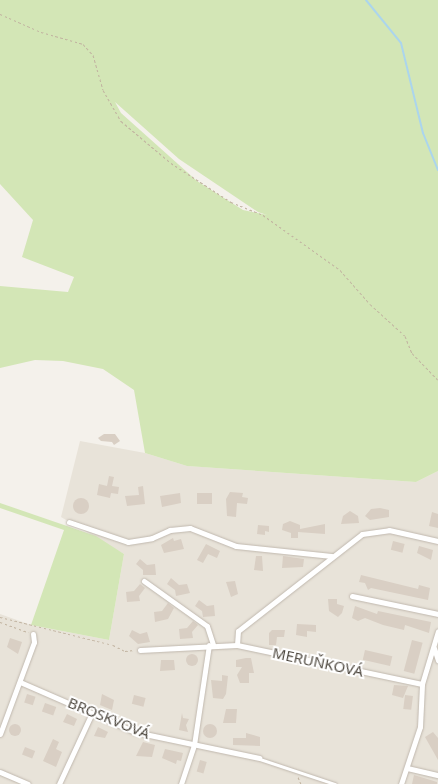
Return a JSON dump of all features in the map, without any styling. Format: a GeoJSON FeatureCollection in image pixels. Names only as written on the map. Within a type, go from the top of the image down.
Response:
{"type":"FeatureCollection","features":[{"type":"Feature","properties":{"kind":"street"},"geometry":{"type":"LineString","coordinates":[[69,522],[128,542],[190,528],[236,546],[331,556]]}},
{"type":"Feature","properties":{"kind":"street"},"geometry":{"type":"LineString","coordinates":[[237,644],[238,631],[351,540],[372,531],[389,530],[438,541]]}},
{"type":"Feature","properties":{"kind":"street"},"geometry":{"type":"LineString","coordinates":[[144,581],[207,626],[211,645],[194,745],[181,784]]}},
{"type":"Feature","properties":{"kind":"street"},"geometry":{"type":"LineString","coordinates":[[352,596],[438,614]]}},
{"type":"Feature","properties":{"kind":"street"},"geometry":{"type":"LineString","coordinates":[[401,784],[420,727],[422,684],[438,631]]}},
{"type":"Feature","properties":{"kind":"street"},"geometry":{"type":"LineString","coordinates":[[0,734],[34,642],[33,634]]}},
{"type":"Feature","properties":{"kind":"street","name":"MERUŇKOVÁ"},"geometry":{"type":"LineString","coordinates":[[140,650],[237,644],[422,684]]}},
{"type":"Feature","properties":{"kind":"street"},"geometry":{"type":"LineString","coordinates":[[434,648],[438,660]]}},
{"type":"Feature","properties":{"kind":"street","name":"BROSKVOVÁ"},"geometry":{"type":"LineString","coordinates":[[20,682],[135,732],[259,758]]}},
{"type":"Feature","properties":{"kind":"street"},"geometry":{"type":"LineString","coordinates":[[59,784],[92,712]]}},
{"type":"Feature","properties":{"kind":"street"},"geometry":{"type":"LineString","coordinates":[[407,768],[438,774]]}},
{"type":"Feature","properties":{"kind":"street"},"geometry":{"type":"LineString","coordinates":[[0,772],[28,784]]}},
{"type":"Feature","properties":{"kind":"lane"},"geometry":{"type":"LineString","coordinates":[[259,758],[295,772],[335,784]]}},
{"type":"Feature","properties":{"kind":"path"},"geometry":{"type":"LineString","coordinates":[[0,14],[41,32],[83,44],[93,55],[103,90],[121,121],[171,162],[231,202],[263,215],[340,270],[370,304],[405,336],[412,353],[438,380]]}},
{"type":"Feature","properties":{"kind":"path"},"geometry":{"type":"LineString","coordinates":[[0,617],[113,645],[125,651],[140,650]]}},
{"type":"Feature","properties":{"kind":"path"},"geometry":{"type":"LineString","coordinates":[[0,622],[33,634]]}},
{"type":"Feature","properties":{"kind":"path"},"geometry":{"type":"LineString","coordinates":[[295,772],[301,784]]}},
{"type":"Feature","properties":{"kind":"shaded area"},"geometry":{"type":"Polygon","coordinates":[[[80,441],[145,453],[187,466],[416,482],[438,471],[438,784],[0,784],[0,614],[31,625],[109,640],[124,554],[61,517],[80,441]]]}},
{"type":"Feature","properties":{"kind":"green space"},"geometry":{"type":"Polygon","coordinates":[[[0,0],[438,0],[438,471],[416,482],[187,466],[145,453],[134,390],[103,369],[63,361],[35,360],[0,368],[0,286],[68,292],[74,277],[22,257],[33,220],[0,184],[0,0]],[[115,102],[121,113],[197,181],[243,210],[267,215],[258,212],[179,159],[115,102]]]}},
{"type":"Feature","properties":{"kind":"green space"},"geometry":{"type":"Polygon","coordinates":[[[0,503],[96,536],[124,554],[109,640],[31,625],[64,530],[0,508],[0,503]]]}},
{"type":"Feature","properties":{"kind":"building"},"geometry":{"type":"Polygon","coordinates":[[[104,434],[115,434],[120,441],[114,445],[112,442],[101,441],[98,438],[104,434]]]}},
{"type":"Feature","properties":{"kind":"building"},"geometry":{"type":"Polygon","coordinates":[[[109,476],[114,477],[112,486],[119,487],[118,494],[111,493],[110,498],[97,495],[99,484],[107,486],[109,476]]]}},
{"type":"Feature","properties":{"kind":"building"},"geometry":{"type":"Polygon","coordinates":[[[143,486],[145,504],[127,506],[125,496],[139,495],[138,487],[143,486]]]}},
{"type":"Feature","properties":{"kind":"building"},"geometry":{"type":"Polygon","coordinates":[[[230,492],[243,493],[242,497],[248,498],[247,504],[237,503],[236,517],[227,516],[226,499],[230,492]]]}},
{"type":"Feature","properties":{"kind":"building"},"geometry":{"type":"Polygon","coordinates":[[[180,493],[181,503],[162,507],[160,496],[180,493]]]}},
{"type":"Feature","properties":{"kind":"building"},"geometry":{"type":"Polygon","coordinates":[[[197,493],[212,493],[212,504],[197,504],[197,493]]]}},
{"type":"Feature","properties":{"kind":"building"},"geometry":{"type":"Polygon","coordinates":[[[81,498],[89,506],[81,514],[73,506],[81,498]]]}},
{"type":"Feature","properties":{"kind":"building"},"geometry":{"type":"Polygon","coordinates":[[[371,509],[389,510],[389,517],[370,520],[365,516],[371,509]]]}},
{"type":"Feature","properties":{"kind":"building"},"geometry":{"type":"Polygon","coordinates":[[[350,511],[358,516],[359,523],[341,524],[343,516],[350,511]]]}},
{"type":"Feature","properties":{"kind":"building"},"geometry":{"type":"Polygon","coordinates":[[[432,512],[438,514],[438,528],[429,526],[432,512]]]}},
{"type":"Feature","properties":{"kind":"building"},"geometry":{"type":"Polygon","coordinates":[[[290,521],[300,525],[300,529],[325,524],[325,534],[298,532],[298,538],[291,538],[291,533],[282,530],[283,524],[290,521]]]}},
{"type":"Feature","properties":{"kind":"building"},"geometry":{"type":"Polygon","coordinates":[[[258,525],[269,526],[269,532],[265,531],[265,535],[257,534],[258,525]]]}},
{"type":"Feature","properties":{"kind":"building"},"geometry":{"type":"Polygon","coordinates":[[[173,538],[174,541],[181,539],[184,549],[164,553],[161,545],[173,538]]]}},
{"type":"Feature","properties":{"kind":"building"},"geometry":{"type":"Polygon","coordinates":[[[393,541],[405,544],[402,553],[391,550],[393,541]]]}},
{"type":"Feature","properties":{"kind":"building"},"geometry":{"type":"Polygon","coordinates":[[[206,544],[220,551],[217,558],[208,554],[203,563],[197,560],[206,544]]]}},
{"type":"Feature","properties":{"kind":"building"},"geometry":{"type":"Polygon","coordinates":[[[419,546],[433,550],[431,560],[417,553],[419,546]]]}},
{"type":"Feature","properties":{"kind":"building"},"geometry":{"type":"Polygon","coordinates":[[[256,556],[262,556],[263,571],[254,570],[256,556]]]}},
{"type":"Feature","properties":{"kind":"building"},"geometry":{"type":"Polygon","coordinates":[[[283,556],[304,559],[303,567],[282,568],[283,556]]]}},
{"type":"Feature","properties":{"kind":"building"},"geometry":{"type":"Polygon","coordinates":[[[140,559],[147,565],[155,564],[156,575],[143,575],[143,570],[136,564],[140,559]]]}},
{"type":"Feature","properties":{"kind":"building"},"geometry":{"type":"Polygon","coordinates":[[[361,575],[418,589],[419,585],[430,588],[428,600],[371,588],[368,590],[365,583],[359,582],[361,575]]]}},
{"type":"Feature","properties":{"kind":"building"},"geometry":{"type":"Polygon","coordinates":[[[171,578],[179,585],[187,584],[190,593],[176,596],[175,590],[167,584],[171,578]]]}},
{"type":"Feature","properties":{"kind":"building"},"geometry":{"type":"Polygon","coordinates":[[[235,581],[238,594],[231,597],[226,582],[235,581]]]}},
{"type":"Feature","properties":{"kind":"building"},"geometry":{"type":"Polygon","coordinates":[[[140,584],[145,588],[139,596],[140,601],[127,602],[126,592],[134,591],[140,584]]]}},
{"type":"Feature","properties":{"kind":"building"},"geometry":{"type":"Polygon","coordinates":[[[328,599],[337,599],[337,604],[344,606],[342,613],[338,617],[329,611],[328,599]]]}},
{"type":"Feature","properties":{"kind":"building"},"geometry":{"type":"Polygon","coordinates":[[[199,600],[207,606],[214,605],[215,616],[203,617],[202,611],[195,606],[199,600]]]}},
{"type":"Feature","properties":{"kind":"building"},"geometry":{"type":"Polygon","coordinates":[[[168,603],[174,608],[168,619],[155,622],[154,612],[162,611],[168,603]]]}},
{"type":"Feature","properties":{"kind":"building"},"geometry":{"type":"Polygon","coordinates":[[[355,606],[377,614],[378,611],[431,622],[429,633],[405,625],[404,630],[365,618],[358,621],[352,618],[355,606]]]}},
{"type":"Feature","properties":{"kind":"building"},"geometry":{"type":"Polygon","coordinates":[[[193,621],[198,625],[192,632],[193,638],[180,639],[179,629],[187,628],[193,621]]]}},
{"type":"Feature","properties":{"kind":"building"},"geometry":{"type":"Polygon","coordinates":[[[297,624],[316,625],[316,632],[307,631],[307,637],[296,635],[297,624]]]}},
{"type":"Feature","properties":{"kind":"building"},"geometry":{"type":"Polygon","coordinates":[[[132,630],[140,634],[147,632],[150,642],[138,644],[129,636],[132,630]]]}},
{"type":"Feature","properties":{"kind":"building"},"geometry":{"type":"Polygon","coordinates":[[[272,630],[285,630],[284,637],[277,637],[276,645],[269,645],[269,633],[272,630]]]}},
{"type":"Feature","properties":{"kind":"building"},"geometry":{"type":"Polygon","coordinates":[[[10,638],[22,642],[18,654],[7,647],[10,638]]]}},
{"type":"Feature","properties":{"kind":"building"},"geometry":{"type":"Polygon","coordinates":[[[412,640],[423,643],[414,674],[404,671],[412,640]]]}},
{"type":"Feature","properties":{"kind":"building"},"geometry":{"type":"Polygon","coordinates":[[[365,650],[392,656],[390,666],[363,660],[365,650]]]}},
{"type":"Feature","properties":{"kind":"building"},"geometry":{"type":"Polygon","coordinates":[[[194,654],[197,655],[197,665],[190,666],[187,665],[186,658],[187,655],[194,654]]]}},
{"type":"Feature","properties":{"kind":"building"},"geometry":{"type":"Polygon","coordinates":[[[251,658],[254,673],[249,673],[249,683],[240,683],[237,675],[242,667],[236,667],[236,660],[251,658]]]}},
{"type":"Feature","properties":{"kind":"building"},"geometry":{"type":"Polygon","coordinates":[[[161,660],[174,660],[175,670],[160,671],[161,660]]]}},
{"type":"Feature","properties":{"kind":"building"},"geometry":{"type":"Polygon","coordinates":[[[222,675],[228,676],[226,694],[223,699],[213,698],[211,680],[222,681],[222,675]]]}},
{"type":"Feature","properties":{"kind":"building"},"geometry":{"type":"Polygon","coordinates":[[[394,685],[408,686],[403,698],[392,695],[394,685]]]}},
{"type":"Feature","properties":{"kind":"building"},"geometry":{"type":"Polygon","coordinates":[[[27,694],[36,697],[33,705],[24,703],[27,694]]]}},
{"type":"Feature","properties":{"kind":"building"},"geometry":{"type":"Polygon","coordinates":[[[102,694],[114,700],[112,710],[100,705],[102,694]]]}},
{"type":"Feature","properties":{"kind":"building"},"geometry":{"type":"Polygon","coordinates":[[[134,695],[146,698],[143,707],[132,704],[134,695]]]}},
{"type":"Feature","properties":{"kind":"building"},"geometry":{"type":"Polygon","coordinates":[[[405,695],[413,696],[411,710],[403,709],[405,695]]]}},
{"type":"Feature","properties":{"kind":"building"},"geometry":{"type":"Polygon","coordinates":[[[45,703],[56,707],[53,716],[42,711],[45,703]]]}},
{"type":"Feature","properties":{"kind":"building"},"geometry":{"type":"Polygon","coordinates":[[[226,709],[237,709],[236,723],[223,723],[226,709]]]}},
{"type":"Feature","properties":{"kind":"building"},"geometry":{"type":"Polygon","coordinates":[[[182,713],[183,718],[189,719],[186,725],[188,732],[179,730],[182,713]]]}},
{"type":"Feature","properties":{"kind":"building"},"geometry":{"type":"Polygon","coordinates":[[[67,714],[77,719],[74,726],[63,722],[67,714]]]}},
{"type":"Feature","properties":{"kind":"building"},"geometry":{"type":"Polygon","coordinates":[[[17,724],[20,725],[20,735],[13,736],[10,735],[9,728],[10,725],[17,724]]]}},
{"type":"Feature","properties":{"kind":"building"},"geometry":{"type":"Polygon","coordinates":[[[207,724],[213,724],[217,731],[213,738],[207,738],[203,734],[203,728],[207,724]]]}},
{"type":"Feature","properties":{"kind":"building"},"geometry":{"type":"Polygon","coordinates":[[[98,727],[108,732],[105,738],[94,736],[98,727]]]}},
{"type":"Feature","properties":{"kind":"building"},"geometry":{"type":"Polygon","coordinates":[[[433,732],[438,738],[438,760],[425,737],[433,732]]]}},
{"type":"Feature","properties":{"kind":"building"},"geometry":{"type":"Polygon","coordinates":[[[246,733],[260,737],[260,746],[233,745],[233,738],[246,738],[246,733]]]}},
{"type":"Feature","properties":{"kind":"building"},"geometry":{"type":"Polygon","coordinates":[[[53,739],[59,742],[56,749],[62,752],[56,767],[43,761],[53,739]]]}},
{"type":"Feature","properties":{"kind":"building"},"geometry":{"type":"Polygon","coordinates":[[[143,742],[155,745],[152,757],[136,756],[143,742]]]}},
{"type":"Feature","properties":{"kind":"building"},"geometry":{"type":"Polygon","coordinates":[[[25,747],[35,751],[32,759],[22,754],[25,747]]]}},
{"type":"Feature","properties":{"kind":"building"},"geometry":{"type":"Polygon","coordinates":[[[165,749],[183,753],[181,761],[177,760],[176,764],[162,758],[165,749]]]}},
{"type":"Feature","properties":{"kind":"building"},"geometry":{"type":"Polygon","coordinates":[[[200,760],[207,762],[203,773],[197,772],[200,760]]]}},
{"type":"Feature","properties":{"kind":"building"},"geometry":{"type":"Polygon","coordinates":[[[414,775],[437,782],[437,784],[412,784],[414,775]]]}},
{"type":"Feature","properties":{"kind":"waterway"},"geometry":{"type":"LineString","coordinates":[[366,0],[401,43],[423,133],[438,170]]}}]}
